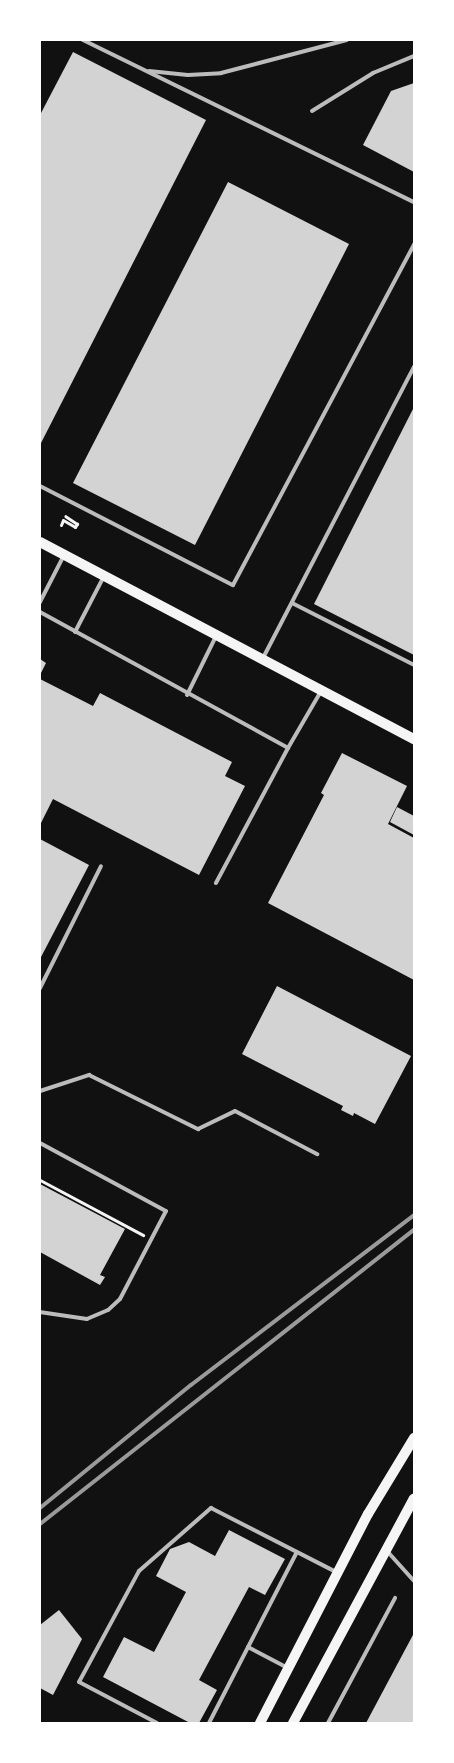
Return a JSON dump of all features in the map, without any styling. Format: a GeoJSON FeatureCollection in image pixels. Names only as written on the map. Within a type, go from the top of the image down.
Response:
{"type":"FeatureCollection","features":[{"type":"Feature","properties":{"kind":"main road"},"geometry":{"type":"LineString","coordinates":[[40,542],[414,740]]}},
{"type":"Feature","properties":{"kind":"main road"},"geometry":{"type":"LineString","coordinates":[[260,1723],[368,1514],[414,1438]]}},
{"type":"Feature","properties":{"kind":"main road"},"geometry":{"type":"LineString","coordinates":[[293,1723],[414,1498]]}},
{"type":"Feature","properties":{"kind":"lane"},"geometry":{"type":"LineString","coordinates":[[83,40],[414,202]]}},
{"type":"Feature","properties":{"kind":"lane"},"geometry":{"type":"LineString","coordinates":[[145,70],[188,75],[220,73],[347,40]]}},
{"type":"Feature","properties":{"kind":"lane"},"geometry":{"type":"LineString","coordinates":[[312,111],[373,72],[414,56]]}},
{"type":"Feature","properties":{"kind":"lane"},"geometry":{"type":"LineString","coordinates":[[40,486],[233,585],[414,244]]}},
{"type":"Feature","properties":{"kind":"lane"},"geometry":{"type":"LineString","coordinates":[[262,660],[414,367]]}},
{"type":"Feature","properties":{"kind":"lane"},"geometry":{"type":"LineString","coordinates":[[40,602],[64,555]]}},
{"type":"Feature","properties":{"kind":"lane"},"geometry":{"type":"LineString","coordinates":[[75,632],[104,576]]}},
{"type":"Feature","properties":{"kind":"lane"},"geometry":{"type":"LineString","coordinates":[[292,602],[414,665]]}},
{"type":"Feature","properties":{"kind":"lane"},"geometry":{"type":"LineString","coordinates":[[40,612],[187,695],[288,748]]}},
{"type":"Feature","properties":{"kind":"lane"},"geometry":{"type":"LineString","coordinates":[[187,695],[216,635]]}},
{"type":"Feature","properties":{"kind":"lane"},"geometry":{"type":"LineString","coordinates":[[216,883],[288,748],[321,691]]}},
{"type":"Feature","properties":{"kind":"lane"},"geometry":{"type":"LineString","coordinates":[[40,988],[102,866]]}},
{"type":"Feature","properties":{"kind":"lane"},"geometry":{"type":"LineString","coordinates":[[40,1091],[88,1075],[198,1129],[235,1111],[318,1154]]}},
{"type":"Feature","properties":{"kind":"lane"},"geometry":{"type":"LineString","coordinates":[[40,1143],[166,1211],[120,1298],[98,1316],[87,1320],[40,1312]]}},
{"type":"Feature","properties":{"kind":"lane"},"geometry":{"type":"LineString","coordinates":[[157,1723],[79,1682],[139,1571],[211,1508],[339,1573]]}},
{"type":"Feature","properties":{"kind":"lane"},"geometry":{"type":"LineString","coordinates":[[386,1549],[413,1579]]}},
{"type":"Feature","properties":{"kind":"lane"},"geometry":{"type":"LineString","coordinates":[[209,1723],[297,1552]]}},
{"type":"Feature","properties":{"kind":"lane"},"geometry":{"type":"LineString","coordinates":[[328,1723],[395,1598]]}},
{"type":"Feature","properties":{"kind":"lane"},"geometry":{"type":"LineString","coordinates":[[248,1647],[289,1668]]}},
{"type":"Feature","properties":{"kind":"path"},"geometry":{"type":"LineString","coordinates":[[61,525],[63,520],[76,527],[77,524],[65,516]]}},
{"type":"Feature","properties":{"kind":"path"},"geometry":{"type":"LineString","coordinates":[[40,1180],[152,1240]]}},
{"type":"Feature","properties":{"kind":"building"},"geometry":{"type":"Polygon","coordinates":[[[73,52],[206,120],[40,445],[40,115],[73,52]]]}},
{"type":"Feature","properties":{"kind":"building"},"geometry":{"type":"Polygon","coordinates":[[[414,83],[414,172],[363,145],[391,91],[414,83]]]}},
{"type":"Feature","properties":{"kind":"building"},"geometry":{"type":"Polygon","coordinates":[[[228,182],[349,244],[195,545],[73,483],[228,182]]]}},
{"type":"Feature","properties":{"kind":"building"},"geometry":{"type":"Polygon","coordinates":[[[414,407],[414,655],[314,604],[414,407]]]}},
{"type":"Feature","properties":{"kind":"building"},"geometry":{"type":"Polygon","coordinates":[[[40,659],[46,663],[40,675],[40,659]]]}},
{"type":"Feature","properties":{"kind":"building"},"geometry":{"type":"Polygon","coordinates":[[[40,679],[93,706],[100,693],[232,762],[225,776],[245,786],[199,875],[53,799],[40,825],[40,679]]]}},
{"type":"Feature","properties":{"kind":"building"},"geometry":{"type":"Polygon","coordinates":[[[342,753],[407,786],[388,824],[414,838],[414,980],[268,903],[324,795],[321,793],[342,753]]]}},
{"type":"Feature","properties":{"kind":"building"},"geometry":{"type":"Polygon","coordinates":[[[397,807],[414,816],[414,835],[390,822],[397,807]]]}},
{"type":"Feature","properties":{"kind":"building"},"geometry":{"type":"Polygon","coordinates":[[[40,839],[89,865],[40,959],[40,839]]]}},
{"type":"Feature","properties":{"kind":"building"},"geometry":{"type":"Polygon","coordinates":[[[277,986],[411,1056],[375,1124],[354,1113],[353,1116],[341,1110],[343,1106],[242,1054],[277,986]]]}},
{"type":"Feature","properties":{"kind":"building"},"geometry":{"type":"Polygon","coordinates":[[[40,1184],[125,1229],[100,1275],[105,1277],[100,1285],[40,1252],[40,1184]]]}},
{"type":"Feature","properties":{"kind":"building"},"geometry":{"type":"Polygon","coordinates":[[[229,1530],[285,1559],[265,1595],[249,1587],[199,1680],[217,1690],[199,1723],[190,1723],[103,1677],[124,1637],[154,1652],[186,1592],[156,1576],[170,1549],[189,1542],[215,1556],[229,1530]]]}},
{"type":"Feature","properties":{"kind":"building"},"geometry":{"type":"Polygon","coordinates":[[[59,1610],[82,1639],[53,1695],[40,1688],[40,1625],[59,1610]]]}},
{"type":"Feature","properties":{"kind":"building"},"geometry":{"type":"Polygon","coordinates":[[[414,1633],[414,1723],[366,1723],[414,1633]]]}},
{"type":"Feature","properties":{"kind":"railway"},"geometry":{"type":"LineString","coordinates":[[40,1508],[191,1385],[414,1215]]}},
{"type":"Feature","properties":{"kind":"railway"},"geometry":{"type":"LineString","coordinates":[[40,1524],[414,1230]]}}]}
